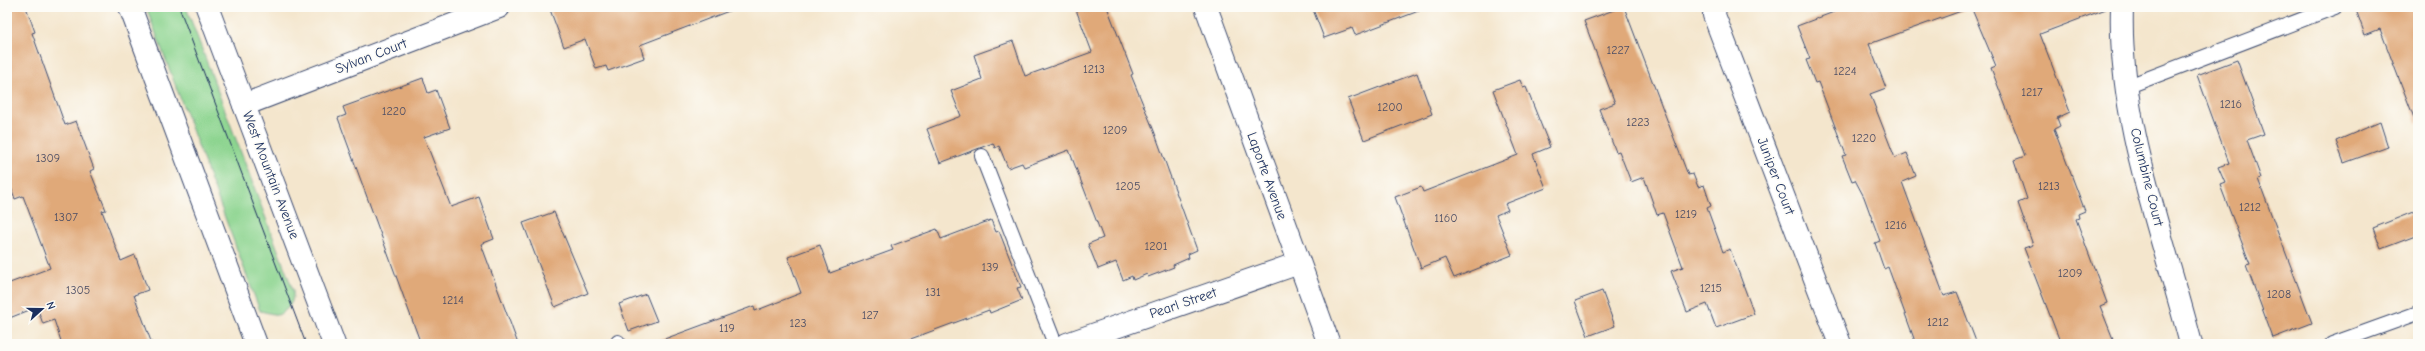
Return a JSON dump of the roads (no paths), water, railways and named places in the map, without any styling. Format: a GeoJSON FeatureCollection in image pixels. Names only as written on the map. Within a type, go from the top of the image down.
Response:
{"type":"FeatureCollection","features":[{"type":"Feature","properties":{"kind":"street"},"geometry":{"type":"LineString","coordinates":[[130,7],[256,344]]}},
{"type":"Feature","properties":{"kind":"street","name":"West Mountain Avenue"},"geometry":{"type":"LineString","coordinates":[[207,7],[334,344]]}},
{"type":"Feature","properties":{"kind":"street","name":"Sylvan Court"},"geometry":{"type":"LineString","coordinates":[[244,105],[499,7]]}},
{"type":"Feature","properties":{"kind":"street","name":"Laporte Avenue"},"geometry":{"type":"LineString","coordinates":[[1206,7],[1329,344]]}},
{"type":"Feature","properties":{"kind":"street","name":"Juniper Court"},"geometry":{"type":"LineString","coordinates":[[1715,7],[1714,15],[1840,344]]}},
{"type":"Feature","properties":{"kind":"street","name":"Columbine Court"},"geometry":{"type":"LineString","coordinates":[[2122,7],[2121,34],[2126,87],[2141,162],[2191,344]]}},
{"type":"Feature","properties":{"kind":"street","name":"Pearl Street"},"geometry":{"type":"LineString","coordinates":[[1068,344],[1299,262]]}},
{"type":"Feature","properties":{"kind":"lane"},"geometry":{"type":"LineString","coordinates":[[2126,87],[2335,7]]}},
{"type":"Feature","properties":{"kind":"lane"},"geometry":{"type":"LineString","coordinates":[[982,156],[1055,344]]}},
{"type":"Feature","properties":{"kind":"lane"},"geometry":{"type":"LineString","coordinates":[[2332,344],[2418,313]]}},
{"type":"Feature","properties":{"kind":"tram line"},"geometry":{"type":"LineString","coordinates":[[179,7],[306,344]]}}]}
